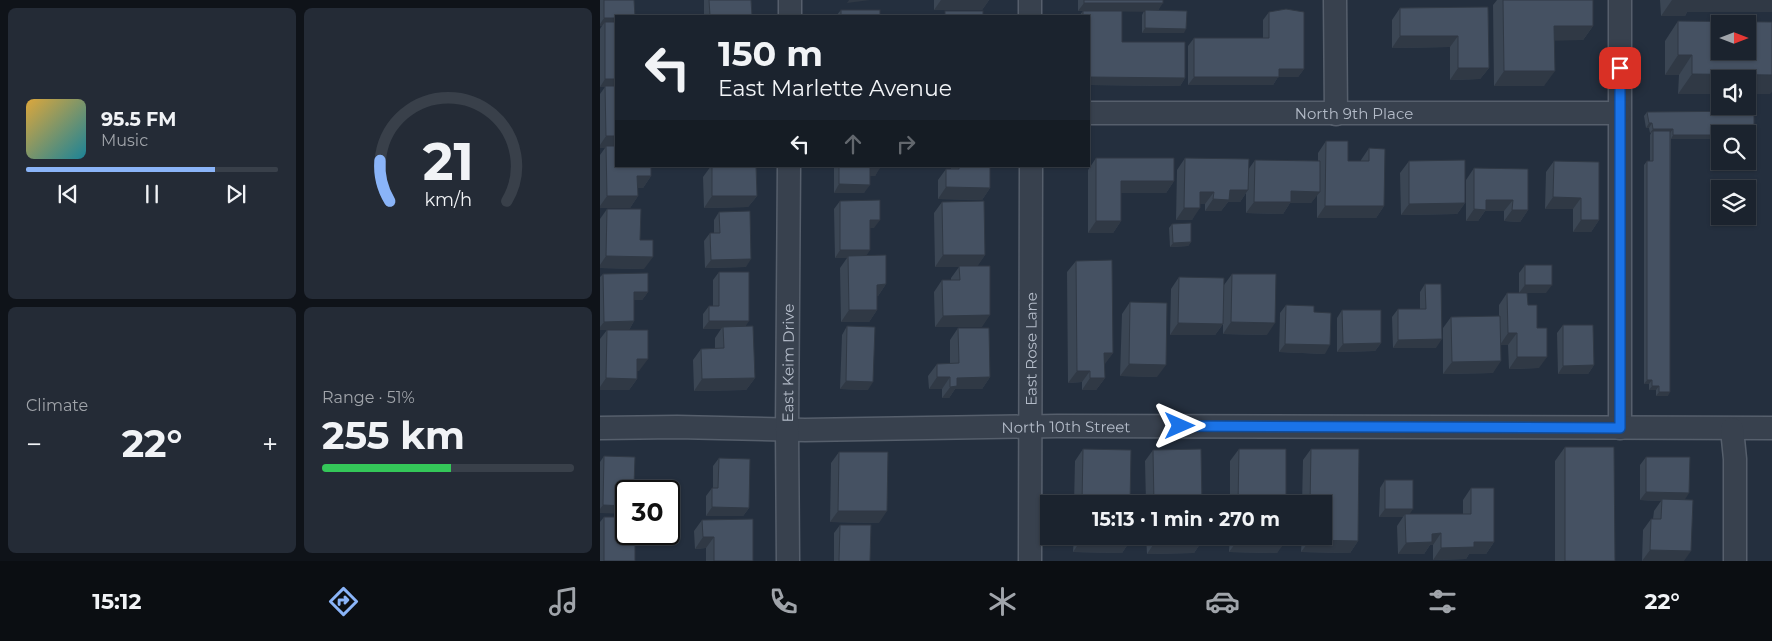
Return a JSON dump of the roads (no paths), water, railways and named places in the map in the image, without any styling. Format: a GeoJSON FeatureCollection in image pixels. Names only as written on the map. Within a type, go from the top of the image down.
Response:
{"type":"FeatureCollection","features":[{"type":"Feature","properties":{"kind":"street"},"geometry":{"type":"LineString","coordinates":[[790,0],[790,15]]}},
{"type":"Feature","properties":{"kind":"street"},"geometry":{"type":"LineString","coordinates":[[1030,0],[1030,15]]}},
{"type":"Feature","properties":{"kind":"street"},"geometry":{"type":"LineString","coordinates":[[1335,0],[1336,114]]}},
{"type":"Feature","properties":{"kind":"street"},"geometry":{"type":"LineString","coordinates":[[1620,0],[1620,428]]}},
{"type":"Feature","properties":{"kind":"street","name":"North 9th Place"},"geometry":{"type":"LineString","coordinates":[[1090,113],[1619,113]]}},
{"type":"Feature","properties":{"kind":"street","name":"East Keim Drive"},"geometry":{"type":"LineString","coordinates":[[788,561],[789,167]]}},
{"type":"Feature","properties":{"kind":"street","name":"East Rose Lane"},"geometry":{"type":"LineString","coordinates":[[1030,561],[1031,167]]}},
{"type":"Feature","properties":{"kind":"street","name":"North 10th Street"},"geometry":{"type":"LineString","coordinates":[[600,428],[677,427],[787,430],[1031,426],[1772,428]]}},
{"type":"Feature","properties":{"kind":"street"},"geometry":{"type":"LineString","coordinates":[[1732,429],[1735,459],[1735,561]]}}]}
